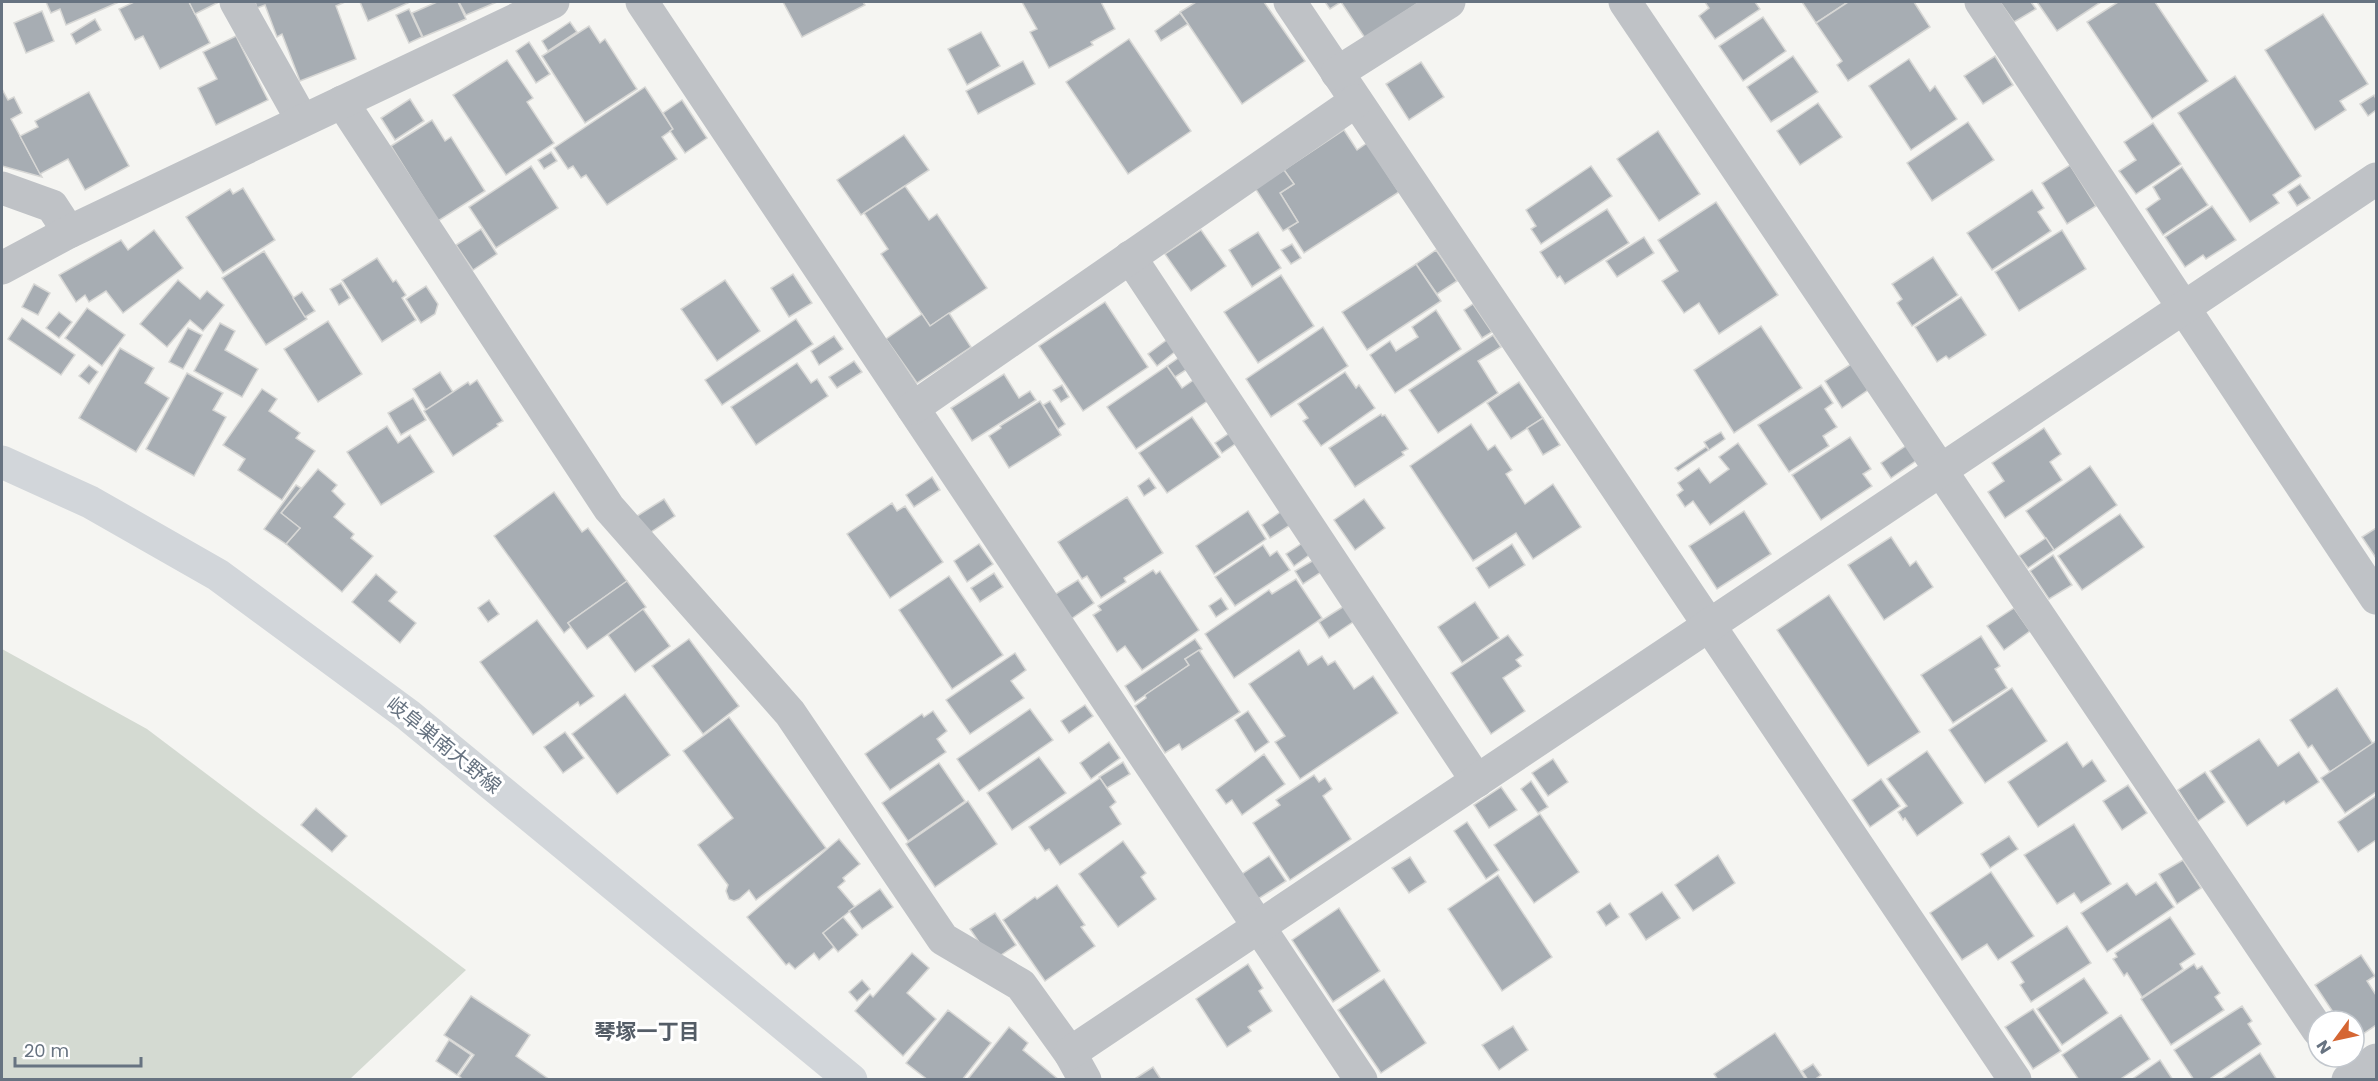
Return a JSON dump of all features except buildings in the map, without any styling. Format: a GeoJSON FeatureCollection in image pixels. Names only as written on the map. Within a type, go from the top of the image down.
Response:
{"type":"FeatureCollection","features":[{"type":"Feature","properties":{"kind":"main road","name":"岐阜巣南大野線"},"geometry":{"type":"LineString","coordinates":[[2,462],[90,502],[218,575],[408,715],[851,1080]]}},
{"type":"Feature","properties":{"kind":"street"},"geometry":{"type":"LineString","coordinates":[[236,2],[302,120]]}},
{"type":"Feature","properties":{"kind":"street"},"geometry":{"type":"LineString","coordinates":[[2,268],[69,232],[553,2]]}},
{"type":"Feature","properties":{"kind":"street"},"geometry":{"type":"LineString","coordinates":[[642,2],[1361,1080]]}},
{"type":"Feature","properties":{"kind":"street"},"geometry":{"type":"LineString","coordinates":[[1290,2],[2015,1080]]}},
{"type":"Feature","properties":{"kind":"street"},"geometry":{"type":"LineString","coordinates":[[1337,73],[1449,2]]}},
{"type":"Feature","properties":{"kind":"street"},"geometry":{"type":"LineString","coordinates":[[1625,2],[2306,1012]]}},
{"type":"Feature","properties":{"kind":"street"},"geometry":{"type":"LineString","coordinates":[[1981,2],[2376,598]]}},
{"type":"Feature","properties":{"kind":"street"},"geometry":{"type":"LineString","coordinates":[[913,408],[1356,101]]}},
{"type":"Feature","properties":{"kind":"street"},"geometry":{"type":"LineString","coordinates":[[342,102],[609,508],[790,713],[943,939],[1021,985],[1077,1066],[1259,927],[2376,179]]}},
{"type":"Feature","properties":{"kind":"street"},"geometry":{"type":"LineString","coordinates":[[2,188],[52,206],[69,232]]}},
{"type":"Feature","properties":{"kind":"street"},"geometry":{"type":"LineString","coordinates":[[1130,257],[1476,781]]}},
{"type":"Feature","properties":{"kind":"shaded area"},"geometry":{"type":"Polygon","coordinates":[[[2,649],[147,729],[466,970],[350,1079],[2,1079],[2,649]]]}},
{"type":"Feature","properties":{"kind":"district","name":"琴塚一丁目"},"geometry":{"type":"Point","coordinates":[647,1032]}}]}
